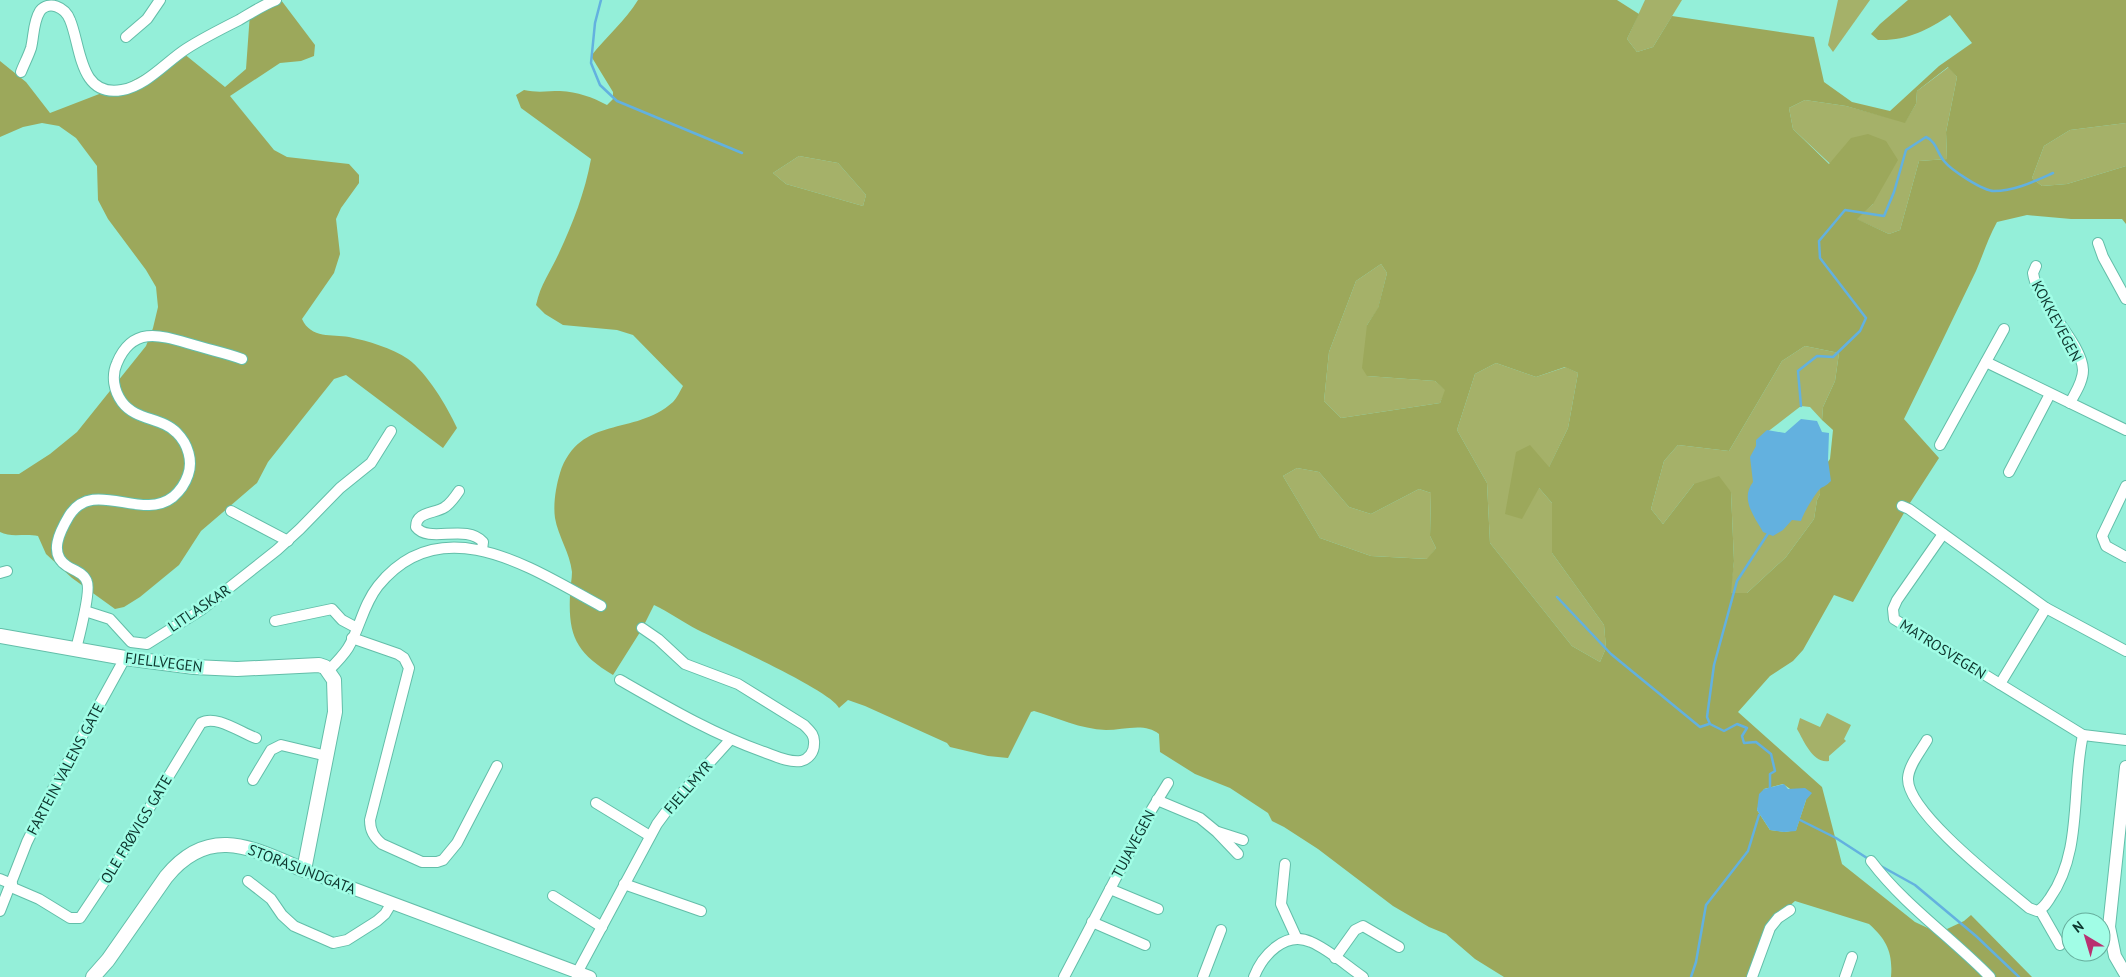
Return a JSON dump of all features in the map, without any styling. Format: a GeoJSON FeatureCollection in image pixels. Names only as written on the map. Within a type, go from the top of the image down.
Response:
{"type":"FeatureCollection","features":[{"type":"Feature","properties":{"kind":"main road","name":"FJELLVEGEN"},"geometry":{"type":"LineString","coordinates":[[0,636],[125,658],[194,667],[237,669],[313,664],[325,667],[328,671]]}},
{"type":"Feature","properties":{"kind":"main road"},"geometry":{"type":"LineString","coordinates":[[304,870],[333,727],[336,698],[334,680],[328,671]]}},
{"type":"Feature","properties":{"kind":"main road","name":"STORASUNDGATA"},"geometry":{"type":"LineString","coordinates":[[93,977],[108,960],[166,877],[174,867],[192,853],[220,844],[235,844],[251,848],[304,870]]}},
{"type":"Feature","properties":{"kind":"street"},"geometry":{"type":"LineString","coordinates":[[126,37],[147,19],[160,0]]}},
{"type":"Feature","properties":{"kind":"street"},"geometry":{"type":"LineString","coordinates":[[21,72],[31,47],[38,13],[51,3],[61,6],[68,15],[74,30],[81,62],[87,75],[103,88],[117,91],[132,87],[195,44],[272,1]]}},
{"type":"Feature","properties":{"kind":"street"},"geometry":{"type":"LineString","coordinates":[[2098,243],[2103,258],[2126,299]]}},
{"type":"Feature","properties":{"kind":"street","name":"KOKKEVEGEN"},"geometry":{"type":"LineString","coordinates":[[2036,266],[2032,273],[2037,288],[2081,362],[2082,378],[2070,403]]}},
{"type":"Feature","properties":{"kind":"street"},"geometry":{"type":"LineString","coordinates":[[1940,445],[2004,329]]}},
{"type":"Feature","properties":{"kind":"street"},"geometry":{"type":"LineString","coordinates":[[76,649],[89,594],[88,583],[82,575],[64,564],[56,550],[57,540],[69,515],[82,502],[94,498],[141,506],[154,506],[164,503],[180,490],[190,470],[189,455],[177,433],[162,423],[134,413],[120,400],[115,388],[114,374],[120,357],[127,347],[137,339],[156,335],[171,337],[242,359]]}},
{"type":"Feature","properties":{"kind":"street"},"geometry":{"type":"LineString","coordinates":[[1986,362],[2126,430]]}},
{"type":"Feature","properties":{"kind":"street"},"geometry":{"type":"LineString","coordinates":[[2009,472],[2050,394]]}},
{"type":"Feature","properties":{"kind":"street","name":"LITLASKAR"},"geometry":{"type":"LineString","coordinates":[[84,611],[110,619],[128,640],[134,643],[147,644],[201,610],[288,541],[340,488],[371,462],[391,431]]}},
{"type":"Feature","properties":{"kind":"street"},"geometry":{"type":"LineString","coordinates":[[2126,486],[2102,536],[2106,546],[2126,557]]}},
{"type":"Feature","properties":{"kind":"street"},"geometry":{"type":"LineString","coordinates":[[459,491],[446,507],[421,516],[416,527],[418,530],[427,533],[472,534],[483,542],[482,550]]}},
{"type":"Feature","properties":{"kind":"street"},"geometry":{"type":"LineString","coordinates":[[1902,506],[1909,509],[2046,608],[2126,651]]}},
{"type":"Feature","properties":{"kind":"street"},"geometry":{"type":"LineString","coordinates":[[231,511],[288,541]]}},
{"type":"Feature","properties":{"kind":"street","name":"MATROSVEGEN"},"geometry":{"type":"LineString","coordinates":[[1943,534],[1897,600],[1892,614],[1898,622],[2083,735],[2126,740]]}},
{"type":"Feature","properties":{"kind":"street"},"geometry":{"type":"LineString","coordinates":[[328,671],[345,652],[360,616],[377,587],[400,566],[424,553],[437,549],[463,547],[482,550],[518,562],[602,606]]}},
{"type":"Feature","properties":{"kind":"street","name":"MATROSVEGEN"},"geometry":{"type":"LineString","coordinates":[[2000,684],[2046,608]]}},
{"type":"Feature","properties":{"kind":"street"},"geometry":{"type":"LineString","coordinates":[[275,620],[332,609],[342,620],[356,628]]}},
{"type":"Feature","properties":{"kind":"street"},"geometry":{"type":"LineString","coordinates":[[620,680],[730,740],[790,761],[801,761],[809,757],[814,750],[815,741],[812,732],[804,725],[738,684],[685,664],[658,639],[642,628]]}},
{"type":"Feature","properties":{"kind":"street"},"geometry":{"type":"LineString","coordinates":[[352,638],[398,654],[405,659],[409,668],[370,820],[371,830],[377,840],[422,862],[443,860],[457,843],[497,766]]}},
{"type":"Feature","properties":{"kind":"street","name":"FARTEIN VALENS GATE"},"geometry":{"type":"LineString","coordinates":[[0,912],[27,842],[53,788],[125,658]]}},
{"type":"Feature","properties":{"kind":"street","name":"OLE FRØVIGS GATE"},"geometry":{"type":"LineString","coordinates":[[11,885],[70,918],[80,918],[108,876],[201,723],[206,720],[213,720],[256,738]]}},
{"type":"Feature","properties":{"kind":"street"},"geometry":{"type":"LineString","coordinates":[[2040,910],[2057,888],[2071,845],[2083,735]]}},
{"type":"Feature","properties":{"kind":"street","name":"FJELLMYR"},"geometry":{"type":"LineString","coordinates":[[577,975],[650,836],[671,805],[730,740]]}},
{"type":"Feature","properties":{"kind":"street"},"geometry":{"type":"LineString","coordinates":[[1927,740],[1910,769],[1909,787],[1914,797],[1939,830],[1956,847],[2029,908],[2037,911],[2040,910]]}},
{"type":"Feature","properties":{"kind":"street"},"geometry":{"type":"LineString","coordinates":[[253,780],[271,750],[281,744],[327,756]]}},
{"type":"Feature","properties":{"kind":"street"},"geometry":{"type":"LineString","coordinates":[[2126,767],[2123,822],[2109,927],[2115,956],[2126,975]]}},
{"type":"Feature","properties":{"kind":"street","name":"TUJAVEGEN"},"geometry":{"type":"LineString","coordinates":[[1064,977],[1157,800],[1168,783]]}},
{"type":"Feature","properties":{"kind":"street","name":"TUJAVEGEN"},"geometry":{"type":"LineString","coordinates":[[1157,800],[1190,813],[1217,832],[1238,854]]}},
{"type":"Feature","properties":{"kind":"street"},"geometry":{"type":"LineString","coordinates":[[596,803],[650,836]]}},
{"type":"Feature","properties":{"kind":"street"},"geometry":{"type":"LineString","coordinates":[[1217,832],[1244,840]]}},
{"type":"Feature","properties":{"kind":"street"},"geometry":{"type":"LineString","coordinates":[[1871,861],[1906,902],[1966,953],[1990,977]]}},
{"type":"Feature","properties":{"kind":"street"},"geometry":{"type":"LineString","coordinates":[[1285,864],[1281,904],[1297,939]]}},
{"type":"Feature","properties":{"kind":"street","name":"STORASUNDGATA"},"geometry":{"type":"LineString","coordinates":[[304,870],[577,975],[590,977]]}},
{"type":"Feature","properties":{"kind":"street"},"geometry":{"type":"LineString","coordinates":[[0,879],[11,885]]}},
{"type":"Feature","properties":{"kind":"street","name":"STORASUNDGATA"},"geometry":{"type":"LineString","coordinates":[[248,882],[271,899],[282,915],[294,926],[333,943],[347,940],[377,921],[385,914],[391,904]]}},
{"type":"Feature","properties":{"kind":"street"},"geometry":{"type":"LineString","coordinates":[[624,884],[701,911]]}},
{"type":"Feature","properties":{"kind":"street","name":"TUJAVEGEN"},"geometry":{"type":"LineString","coordinates":[[1110,888],[1158,909]]}},
{"type":"Feature","properties":{"kind":"street"},"geometry":{"type":"LineString","coordinates":[[553,896],[602,927]]}},
{"type":"Feature","properties":{"kind":"street"},"geometry":{"type":"LineString","coordinates":[[1752,977],[1770,928],[1778,918],[1790,910]]}},
{"type":"Feature","properties":{"kind":"street"},"geometry":{"type":"LineString","coordinates":[[2040,910],[2060,945]]}},
{"type":"Feature","properties":{"kind":"street"},"geometry":{"type":"LineString","coordinates":[[1092,922],[1145,944]]}},
{"type":"Feature","properties":{"kind":"street"},"geometry":{"type":"LineString","coordinates":[[1335,958],[1355,930],[1363,926],[1399,947]]}},
{"type":"Feature","properties":{"kind":"street"},"geometry":{"type":"LineString","coordinates":[[1203,977],[1221,930]]}},
{"type":"Feature","properties":{"kind":"street"},"geometry":{"type":"LineString","coordinates":[[1254,977],[1263,959],[1271,950],[1288,941],[1297,939],[1311,942],[1363,977]]}},
{"type":"Feature","properties":{"kind":"street"},"geometry":{"type":"LineString","coordinates":[[1845,977],[1852,958]]}},
{"type":"Feature","properties":{"kind":"green space"},"geometry":{"type":"Polygon","coordinates":[[[274,0],[281,0],[315,45],[314,56],[301,61],[280,63],[230,96],[274,150],[287,157],[349,164],[359,175],[359,183],[341,208],[336,219],[340,254],[334,273],[302,319],[316,333],[349,337],[372,343],[395,351],[408,359],[436,391],[457,428],[443,448],[346,375],[334,379],[268,462],[257,483],[201,531],[179,565],[140,597],[124,607],[115,609],[72,578],[46,554],[38,536],[9,535],[0,532],[0,474],[19,474],[50,454],[77,432],[146,346],[158,307],[156,287],[146,270],[108,219],[98,200],[97,166],[76,138],[59,126],[42,123],[23,127],[0,137],[0,61],[26,82],[50,113],[117,89],[183,53],[225,87],[246,69],[250,13],[274,0]]]}},
{"type":"Feature","properties":{"kind":"green space"},"geometry":{"type":"Polygon","coordinates":[[[638,0],[1617,0],[1639,14],[1627,39],[1637,52],[1653,47],[1672,16],[1814,37],[1824,82],[1852,102],[1890,111],[1939,66],[1972,43],[1950,15],[1925,30],[1898,39],[1878,40],[1871,34],[1908,0],[2126,0],[2126,123],[2070,130],[2044,146],[2032,178],[2042,186],[2067,184],[2126,166],[2126,224],[2122,219],[2071,219],[2027,215],[1997,222],[1976,271],[1904,419],[1939,458],[1908,506],[1853,602],[1834,595],[1803,650],[1793,661],[1770,676],[1738,712],[1822,787],[1842,864],[1915,922],[1932,930],[1947,929],[1964,921],[1971,915],[2032,977],[1891,977],[1891,961],[1888,947],[1869,924],[1795,901],[1780,914],[1756,977],[1504,977],[1475,959],[1446,934],[1429,927],[1393,906],[1318,849],[1272,821],[1268,813],[1230,788],[1195,774],[1160,752],[1159,734],[1153,730],[1141,727],[1096,729],[1034,711],[1031,712],[1008,758],[988,756],[950,747],[947,743],[848,700],[839,708],[832,700],[817,690],[698,630],[654,605],[642,629],[613,675],[601,667],[583,651],[573,633],[570,610],[572,572],[554,513],[555,495],[560,473],[569,454],[581,442],[609,428],[642,420],[658,413],[673,402],[683,386],[633,335],[617,330],[563,325],[545,314],[536,305],[543,284],[574,219],[591,159],[521,108],[516,95],[524,90],[573,92],[607,105],[613,99],[613,92],[591,56],[638,0]],[[1948,67],[1917,91],[1916,104],[1905,123],[1846,106],[1805,100],[1789,108],[1793,129],[1829,164],[1851,138],[1868,134],[1886,141],[1898,160],[1873,204],[1857,219],[1889,234],[1900,230],[1919,161],[1947,159],[1946,132],[1957,77],[1948,67]],[[799,156],[773,173],[786,184],[863,206],[866,195],[838,163],[799,156]],[[1381,264],[1356,281],[1329,352],[1324,401],[1341,418],[1440,403],[1445,390],[1435,381],[1367,376],[1362,368],[1367,325],[1378,308],[1387,273],[1381,264]],[[1805,346],[1782,361],[1729,451],[1678,445],[1664,461],[1651,509],[1663,524],[1694,484],[1719,476],[1731,492],[1734,561],[1731,593],[1747,593],[1786,557],[1814,519],[1817,500],[1820,494],[1820,473],[1830,459],[1833,430],[1822,420],[1823,407],[1835,381],[1839,353],[1805,346]],[[1496,363],[1475,374],[1457,430],[1487,483],[1490,543],[1572,646],[1600,662],[1606,648],[1604,625],[1552,553],[1552,503],[1539,488],[1522,519],[1505,514],[1516,452],[1530,445],[1549,467],[1568,428],[1578,373],[1565,367],[1536,377],[1496,363]],[[1297,468],[1283,476],[1320,538],[1371,556],[1427,559],[1436,548],[1430,536],[1431,493],[1419,489],[1371,514],[1349,507],[1319,472],[1297,468]],[[1783,784],[1764,789],[1757,810],[1770,830],[1785,832],[1796,830],[1806,800],[1783,784]]]}},
{"type":"Feature","properties":{"kind":"green space"},"geometry":{"type":"Polygon","coordinates":[[[1645,0],[1682,0],[1653,47],[1637,52],[1627,39],[1645,0]]]}},
{"type":"Feature","properties":{"kind":"green space"},"geometry":{"type":"Polygon","coordinates":[[[1838,0],[1870,0],[1833,52],[1828,45],[1838,0]]]}},
{"type":"Feature","properties":{"kind":"green space"},"geometry":{"type":"Polygon","coordinates":[[[1949,67],[1957,77],[1946,132],[1947,159],[1919,161],[1900,230],[1889,234],[1856,219],[1873,204],[1793,129],[1789,108],[1805,100],[1846,106],[1905,122],[1916,104],[1917,91],[1949,67]]]}},
{"type":"Feature","properties":{"kind":"green space"},"geometry":{"type":"Polygon","coordinates":[[[2126,123],[2126,166],[2067,184],[2042,186],[2032,178],[2044,146],[2070,130],[2126,123]]]}},
{"type":"Feature","properties":{"kind":"green space"},"geometry":{"type":"Polygon","coordinates":[[[799,156],[838,163],[866,195],[863,206],[786,184],[773,173],[799,156]]]}},
{"type":"Feature","properties":{"kind":"green space"},"geometry":{"type":"Polygon","coordinates":[[[1381,264],[1387,273],[1378,309],[1367,325],[1367,376],[1435,381],[1446,390],[1440,403],[1341,418],[1324,401],[1329,352],[1356,281],[1381,264]]]}},
{"type":"Feature","properties":{"kind":"green space"},"geometry":{"type":"Polygon","coordinates":[[[1805,346],[1839,353],[1835,381],[1823,407],[1822,420],[1810,407],[1801,406],[1762,436],[1820,473],[1820,494],[1817,500],[1814,519],[1786,557],[1747,593],[1730,593],[1734,561],[1731,492],[1694,484],[1663,524],[1651,509],[1664,461],[1678,445],[1729,451],[1782,361],[1805,346]]]}},
{"type":"Feature","properties":{"kind":"green space"},"geometry":{"type":"Polygon","coordinates":[[[1496,363],[1536,377],[1566,367],[1578,373],[1568,428],[1539,488],[1552,503],[1552,553],[1604,625],[1606,648],[1600,662],[1572,646],[1490,543],[1487,483],[1457,430],[1475,374],[1496,363]]]}},
{"type":"Feature","properties":{"kind":"green space"},"geometry":{"type":"Polygon","coordinates":[[[1297,468],[1319,472],[1349,507],[1371,514],[1419,489],[1431,493],[1430,536],[1436,548],[1428,559],[1371,556],[1320,538],[1283,476],[1297,468]]]}},
{"type":"Feature","properties":{"kind":"green space"},"geometry":{"type":"Polygon","coordinates":[[[1827,713],[1851,725],[1844,739],[1846,741],[1829,756],[1829,761],[1823,761],[1810,751],[1797,729],[1800,718],[1820,727],[1827,713]]]}},
{"type":"Feature","properties":{"kind":"water"},"geometry":{"type":"Polygon","coordinates":[[[1801,419],[1817,421],[1822,432],[1829,433],[1828,460],[1831,481],[1816,494],[1801,521],[1792,520],[1783,530],[1773,536],[1763,532],[1752,514],[1748,501],[1749,488],[1753,482],[1750,457],[1756,446],[1756,440],[1767,430],[1785,433],[1801,419]]]}},
{"type":"Feature","properties":{"kind":"water"},"geometry":{"type":"Polygon","coordinates":[[[1784,784],[1788,789],[1805,788],[1812,793],[1806,800],[1796,831],[1770,830],[1757,810],[1759,794],[1764,789],[1784,784]]]}},
{"type":"Feature","properties":{"kind":"waterway"},"geometry":{"type":"LineString","coordinates":[[601,0],[595,23],[591,63],[600,85],[617,101],[742,153]]}},
{"type":"Feature","properties":{"kind":"waterway"},"geometry":{"type":"LineString","coordinates":[[1801,406],[1798,371],[1817,356],[1833,357],[1860,331],[1866,318],[1820,258],[1819,241],[1845,210],[1884,216],[1894,192],[1906,150],[1926,137],[1930,139],[1944,161],[1953,169],[1975,184],[1994,191],[2017,187],[2053,173]]}},
{"type":"Feature","properties":{"kind":"waterway"},"geometry":{"type":"LineString","coordinates":[[1769,532],[1737,581],[1714,665],[1707,717],[1710,724],[1724,731],[1737,724],[1747,728],[1742,736],[1744,743],[1756,742],[1771,754],[1775,771],[1770,774],[1770,787]]}},
{"type":"Feature","properties":{"kind":"waterway"},"geometry":{"type":"LineString","coordinates":[[1557,597],[1611,654],[1700,727],[1709,724]]}},
{"type":"Feature","properties":{"kind":"waterway"},"geometry":{"type":"LineString","coordinates":[[1691,977],[1696,962],[1706,905],[1748,851],[1759,815]]}},
{"type":"Feature","properties":{"kind":"waterway"},"geometry":{"type":"LineString","coordinates":[[1800,820],[1836,838],[1870,860]]}},
{"type":"Feature","properties":{"kind":"waterway"},"geometry":{"type":"LineString","coordinates":[[1879,865],[1915,885],[1976,936],[2019,977]]}}]}
